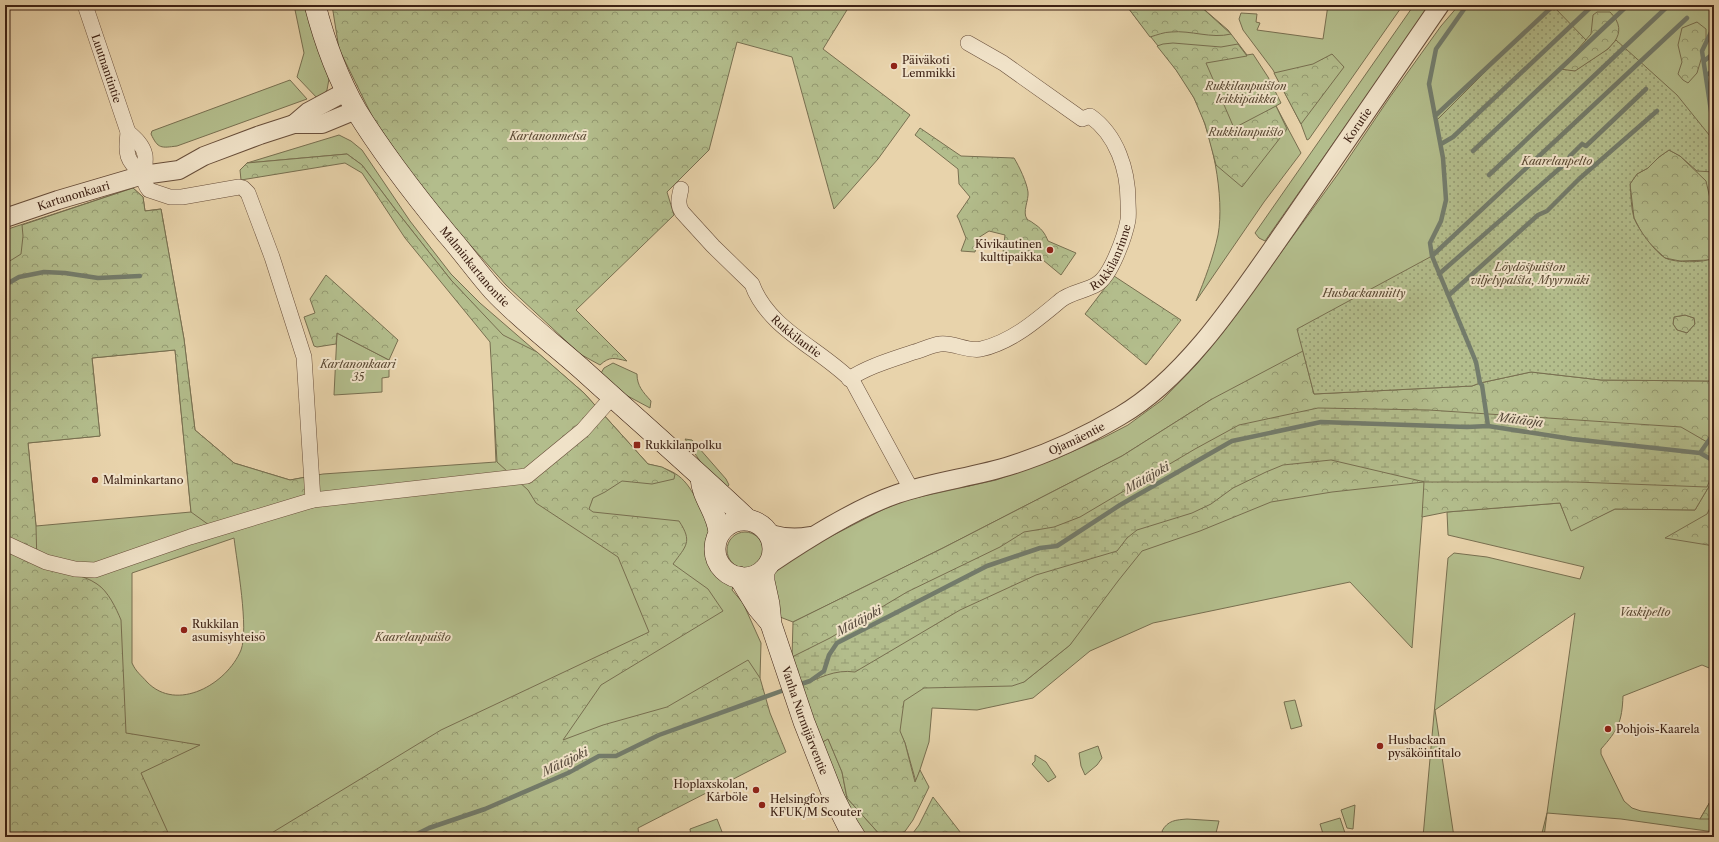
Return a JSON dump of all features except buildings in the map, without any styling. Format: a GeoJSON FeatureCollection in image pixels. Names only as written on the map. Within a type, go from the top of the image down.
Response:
{"type":"FeatureCollection","features":[{"type":"Feature","properties":{"kind":"main road","name":"Malminkartanontie"},"geometry":{"type":"LineString","coordinates":[[314,5],[320,24],[356,110],[418,199],[494,290],[718,491],[747,520]]}},
{"type":"Feature","properties":{"kind":"main road"},"geometry":{"type":"LineString","coordinates":[[701,477],[702,487],[719,526],[720,533]]}},
{"type":"Feature","properties":{"kind":"main road"},"geometry":{"type":"LineString","coordinates":[[740,520],[747,520],[760,524],[770,534],[774,549],[767,567],[757,575],[748,578],[731,575],[719,564],[715,549],[716,540],[720,533],[729,524],[740,520]]}},
{"type":"Feature","properties":{"kind":"main road","name":"Vanha Nurmijärventie"},"geometry":{"type":"LineString","coordinates":[[767,567],[764,581],[769,604],[771,624],[804,722],[834,798],[855,837]]}},
{"type":"Feature","properties":{"kind":"main road","name":"Vanha Nurmijärventie"},"geometry":{"type":"LineString","coordinates":[[739,577],[758,608],[771,624]]}},
{"type":"Feature","properties":{"kind":"street","name":"Luutnantintie"},"geometry":{"type":"LineString","coordinates":[[85,5],[128,132],[126,150],[128,156],[131,164],[143,175],[149,190],[170,197],[182,197],[239,187],[243,188],[248,193],[272,257],[304,357],[313,500]]}},
{"type":"Feature","properties":{"kind":"street","name":"Korutie"},"geometry":{"type":"LineString","coordinates":[[1275,244],[1440,5]]}},
{"type":"Feature","properties":{"kind":"street","name":"Rukkilanrinne"},"geometry":{"type":"LineString","coordinates":[[849,379],[867,368],[940,343],[979,350],[1014,335],[1034,322],[1064,298],[1098,284],[1110,269],[1122,242],[1128,218],[1128,190],[1122,163],[1113,141],[1106,131],[1099,122],[1090,116],[1082,119],[1002,63],[968,43]]}},
{"type":"Feature","properties":{"kind":"street","name":"Kartanonkaari"},"geometry":{"type":"LineString","coordinates":[[294,124],[308,112],[347,91]]}},
{"type":"Feature","properties":{"kind":"street","name":"Kartanonkaari"},"geometry":{"type":"LineString","coordinates":[[5,218],[65,198],[143,175],[179,170],[204,156],[294,124],[322,124],[356,110]]}},
{"type":"Feature","properties":{"kind":"street","name":"Rukkilantie"},"geometry":{"type":"LineString","coordinates":[[681,189],[678,202],[682,212],[713,246],[752,284],[755,292],[769,314],[849,379],[860,394],[911,489]]}},
{"type":"Feature","properties":{"kind":"street","name":"Ojamäentie"},"geometry":{"type":"LineString","coordinates":[[767,567],[815,536],[881,500],[911,489],[1011,466],[1057,450],[1122,415],[1165,382],[1210,333],[1275,244]]}},
{"type":"Feature","properties":{"kind":"street"},"geometry":{"type":"LineString","coordinates":[[5,543],[46,562],[75,569],[95,570],[190,536],[313,500],[526,476],[583,430],[613,396]]}},
{"type":"Feature","properties":{"kind":"street","name":"Ojamäentie"},"geometry":{"type":"LineString","coordinates":[[770,534],[785,538],[797,539],[815,536]]}},
{"type":"Feature","properties":{"kind":"green space"},"geometry":{"type":"Polygon","coordinates":[[[294,5],[304,5],[329,79],[327,90],[319,100],[297,77],[304,53],[294,5]]]}},
{"type":"Feature","properties":{"kind":"green space","name":"Kartanonmetsä"},"geometry":{"type":"Polygon","coordinates":[[[332,5],[850,5],[823,49],[910,115],[878,159],[834,209],[792,57],[737,42],[709,150],[667,192],[674,215],[576,310],[627,361],[612,358],[600,365],[580,354],[506,285],[430,200],[373,118],[339,49],[332,5]]]}},
{"type":"Feature","properties":{"kind":"green space","name":"Rukkilanpuisto"},"geometry":{"type":"Polygon","coordinates":[[[1126,5],[1199,5],[1228,30],[1247,55],[1253,54],[1268,77],[1281,103],[1276,106],[1301,153],[1264,202],[1196,301],[1214,252],[1220,220],[1218,184],[1211,146],[1200,112],[1187,86],[1126,5]]]}},
{"type":"Feature","properties":{"kind":"green space"},"geometry":{"type":"Polygon","coordinates":[[[1126,5],[1199,5],[1231,34],[1216,36],[1186,32],[1166,32],[1150,37],[1126,5]]]}},
{"type":"Feature","properties":{"kind":"green space","name":"Rukkilanpuisto"},"geometry":{"type":"Polygon","coordinates":[[[1328,5],[1403,5],[1307,140],[1301,124],[1273,70],[1243,30],[1239,19],[1241,13],[1257,14],[1256,22],[1260,23],[1257,30],[1323,39],[1328,5]]]}},
{"type":"Feature","properties":{"kind":"green space"},"geometry":{"type":"Polygon","coordinates":[[[1414,5],[1429,5],[1265,241],[1259,238],[1255,233],[1414,5]]]}},
{"type":"Feature","properties":{"kind":"green space"},"geometry":{"type":"Polygon","coordinates":[[[1459,5],[1714,5],[1714,385],[1709,381],[1425,482],[1412,648],[1350,582],[1153,623],[1090,651],[1033,698],[977,710],[932,708],[929,742],[916,782],[905,743],[891,713],[827,682],[1024,682],[1070,645],[1212,399],[1122,456],[943,548],[793,622],[780,617],[773,597],[774,573],[785,560],[884,509],[906,500],[996,480],[1055,459],[1103,438],[1128,425],[1162,400],[1196,365],[1224,331],[1338,174],[1390,97],[1441,26],[1459,5]]]}},
{"type":"Feature","properties":{"kind":"green space","name":"Löydöspuiston viljelypalsta, Myyrmäki"},"geometry":{"type":"Polygon","coordinates":[[[1552,5],[1586,40],[1560,69],[1575,71],[1608,49],[1616,40],[1677,95],[1714,141],[1714,172],[1697,171],[1680,156],[1669,150],[1648,168],[1637,174],[1630,184],[1632,206],[1634,218],[1639,228],[1652,246],[1665,258],[1675,261],[1690,262],[1704,261],[1714,258],[1714,385],[1709,381],[1601,380],[1531,372],[1472,386],[1314,394],[1297,329],[1432,256],[1430,243],[1441,221],[1446,200],[1443,158],[1436,121],[1552,5]],[[1685,315],[1674,317],[1673,324],[1677,330],[1687,333],[1695,324],[1694,318],[1685,315]]]}},
{"type":"Feature","properties":{"kind":"green space"},"geometry":{"type":"Polygon","coordinates":[[[1597,12],[1610,12],[1616,20],[1619,28],[1615,41],[1603,53],[1576,71],[1560,69],[1591,34],[1593,15],[1597,12]]]}},
{"type":"Feature","properties":{"kind":"green space"},"geometry":{"type":"Polygon","coordinates":[[[1697,22],[1706,29],[1706,43],[1697,73],[1688,83],[1678,74],[1682,62],[1678,45],[1682,28],[1697,22]]]}},
{"type":"Feature","properties":{"kind":"green space"},"geometry":{"type":"Polygon","coordinates":[[[1173,43],[1221,47],[1238,44],[1247,56],[1206,63],[1234,128],[1276,106],[1287,129],[1242,187],[1216,165],[1205,124],[1194,98],[1176,70],[1157,46],[1173,43]]]}},
{"type":"Feature","properties":{"kind":"green space"},"geometry":{"type":"Polygon","coordinates":[[[1332,54],[1344,67],[1301,124],[1274,73],[1313,64],[1332,54]]]}},
{"type":"Feature","properties":{"kind":"green space"},"geometry":{"type":"Polygon","coordinates":[[[290,80],[307,99],[177,146],[164,147],[158,145],[151,134],[152,131],[290,80]]]}},
{"type":"Feature","properties":{"kind":"green space"},"geometry":{"type":"Polygon","coordinates":[[[920,128],[961,156],[1014,158],[1027,188],[1028,195],[1025,213],[1027,219],[1044,233],[1048,241],[1076,253],[1061,275],[1031,250],[1002,261],[1005,235],[989,231],[978,238],[975,252],[961,251],[966,238],[957,216],[970,197],[959,184],[958,169],[915,135],[920,128]]]}},
{"type":"Feature","properties":{"kind":"green space","name":"Kaarelanpuisto"},"geometry":{"type":"Polygon","coordinates":[[[339,135],[351,141],[362,150],[410,221],[451,274],[480,303],[584,393],[648,464],[668,470],[681,478],[687,484],[711,526],[712,531],[708,550],[711,562],[722,577],[734,584],[732,590],[743,603],[761,643],[760,678],[391,837],[5,837],[5,230],[133,188],[143,197],[145,211],[161,209],[184,339],[195,430],[234,463],[290,480],[323,474],[496,462],[490,322],[451,280],[362,165],[347,154],[247,163],[339,135]],[[175,350],[92,358],[100,436],[28,443],[36,526],[191,512],[175,350]],[[234,538],[132,573],[132,663],[147,682],[159,691],[172,695],[186,694],[200,690],[225,674],[241,650],[244,627],[240,579],[234,538]]]}},
{"type":"Feature","properties":{"kind":"green space"},"geometry":{"type":"Polygon","coordinates":[[[1669,150],[1680,156],[1706,181],[1714,216],[1714,258],[1710,260],[1680,261],[1665,258],[1645,239],[1634,218],[1630,184],[1637,174],[1648,168],[1669,150]]]}},
{"type":"Feature","properties":{"kind":"green space"},"geometry":{"type":"Polygon","coordinates":[[[347,154],[362,165],[451,280],[503,335],[537,352],[584,393],[648,464],[662,467],[675,474],[674,479],[652,484],[622,481],[593,498],[589,509],[593,512],[679,521],[687,539],[684,548],[673,564],[708,589],[723,611],[601,685],[563,740],[603,725],[667,707],[748,660],[760,678],[770,713],[786,752],[638,828],[639,837],[265,837],[441,730],[649,632],[618,557],[536,503],[528,490],[497,462],[490,342],[405,238],[362,173],[345,163],[241,180],[240,170],[247,163],[347,154]]]}},
{"type":"Feature","properties":{"kind":"green space"},"geometry":{"type":"Polygon","coordinates":[[[133,188],[143,197],[145,211],[161,209],[184,339],[195,430],[234,463],[290,480],[306,477],[307,498],[209,525],[191,512],[175,350],[92,358],[100,436],[28,443],[36,526],[37,565],[68,572],[91,580],[105,591],[114,605],[121,620],[126,733],[200,745],[141,773],[170,837],[5,837],[5,264],[21,254],[23,236],[22,225],[133,188]]]}},
{"type":"Feature","properties":{"kind":"green space"},"geometry":{"type":"Polygon","coordinates":[[[326,275],[398,340],[389,360],[337,333],[336,344],[317,347],[314,346],[304,317],[315,313],[310,299],[326,275]]]}},
{"type":"Feature","properties":{"kind":"green space"},"geometry":{"type":"Polygon","coordinates":[[[1114,276],[1181,320],[1146,365],[1085,314],[1114,276]]]}},
{"type":"Feature","properties":{"kind":"green space"},"geometry":{"type":"Polygon","coordinates":[[[1685,315],[1694,318],[1695,324],[1687,333],[1677,330],[1673,324],[1674,317],[1685,315]]]}},
{"type":"Feature","properties":{"kind":"green space","name":"Kartanonkaari 35"},"geometry":{"type":"Polygon","coordinates":[[[337,333],[389,360],[389,377],[382,378],[382,392],[334,395],[337,333]]]}},
{"type":"Feature","properties":{"kind":"green space"},"geometry":{"type":"Polygon","coordinates":[[[1303,351],[1314,394],[1472,386],[1531,372],[1601,380],[1709,381],[1714,385],[1714,478],[1695,510],[1615,509],[1571,531],[1560,503],[1447,512],[1422,517],[1424,482],[1332,492],[1271,502],[1200,531],[1142,551],[1070,645],[1024,682],[1012,686],[924,688],[904,701],[900,731],[905,743],[915,782],[920,770],[929,787],[913,820],[901,837],[882,837],[847,798],[842,772],[828,739],[821,743],[792,657],[793,622],[943,548],[1122,456],[1212,399],[1303,351]]]}},
{"type":"Feature","properties":{"kind":"green space"},"geometry":{"type":"Polygon","coordinates":[[[613,363],[637,374],[639,385],[651,401],[650,408],[622,393],[601,373],[604,368],[613,363]]]}},
{"type":"Feature","properties":{"kind":"green space"},"geometry":{"type":"Polygon","coordinates":[[[1318,408],[1429,410],[1681,427],[1714,446],[1714,470],[1707,487],[1576,482],[1425,482],[1331,460],[1283,465],[1233,488],[1211,504],[1192,513],[1137,530],[1127,538],[1117,551],[1036,575],[960,610],[855,672],[848,671],[834,673],[801,686],[792,657],[830,638],[907,592],[1000,547],[1024,532],[1054,527],[1080,517],[1195,449],[1239,425],[1318,408]]]}},
{"type":"Feature","properties":{"kind":"green space"},"geometry":{"type":"Polygon","coordinates":[[[685,439],[692,440],[726,479],[729,485],[725,489],[704,467],[685,439]]]}},
{"type":"Feature","properties":{"kind":"green space","name":"Vaskipelto"},"geometry":{"type":"Polygon","coordinates":[[[1714,478],[1714,670],[1702,665],[1623,696],[1622,713],[1618,725],[1601,749],[1601,754],[1624,801],[1632,808],[1641,811],[1700,819],[1714,795],[1714,832],[1621,819],[1547,813],[1575,613],[1435,710],[1454,837],[1423,837],[1448,558],[1454,553],[1487,557],[1580,579],[1584,567],[1448,535],[1447,512],[1560,503],[1571,530],[1615,509],[1695,510],[1714,478]]]}},
{"type":"Feature","properties":{"kind":"green space"},"geometry":{"type":"Polygon","coordinates":[[[1714,500],[1714,546],[1665,538],[1707,514],[1714,500]]]}},
{"type":"Feature","properties":{"kind":"green space"},"geometry":{"type":"Polygon","coordinates":[[[749,532],[758,537],[762,543],[762,557],[758,563],[749,568],[741,568],[732,563],[728,557],[727,546],[732,537],[738,533],[749,532]]]}},
{"type":"Feature","properties":{"kind":"green space"},"geometry":{"type":"Polygon","coordinates":[[[1295,700],[1302,726],[1291,729],[1284,702],[1295,700]]]}},
{"type":"Feature","properties":{"kind":"green space"},"geometry":{"type":"Polygon","coordinates":[[[828,738],[842,772],[847,798],[882,837],[867,837],[852,816],[821,743],[828,738]]]}},
{"type":"Feature","properties":{"kind":"green space"},"geometry":{"type":"Polygon","coordinates":[[[1098,746],[1102,758],[1097,765],[1085,775],[1081,766],[1079,753],[1098,746]]]}},
{"type":"Feature","properties":{"kind":"green space"},"geometry":{"type":"Polygon","coordinates":[[[1035,755],[1046,762],[1056,777],[1048,782],[1032,764],[1035,761],[1035,755]]]}},
{"type":"Feature","properties":{"kind":"green space"},"geometry":{"type":"Polygon","coordinates":[[[1714,795],[1714,819],[1700,819],[1714,795]]]}},
{"type":"Feature","properties":{"kind":"green space"},"geometry":{"type":"Polygon","coordinates":[[[933,797],[964,837],[910,837],[919,825],[933,797]]]}},
{"type":"Feature","properties":{"kind":"green space"},"geometry":{"type":"Polygon","coordinates":[[[1355,805],[1353,829],[1347,828],[1341,810],[1355,805]]]}},
{"type":"Feature","properties":{"kind":"green space"},"geometry":{"type":"Polygon","coordinates":[[[1547,813],[1544,837],[1541,837],[1547,813]]]}},
{"type":"Feature","properties":{"kind":"green space"},"geometry":{"type":"Polygon","coordinates":[[[1340,818],[1346,836],[1324,837],[1320,824],[1340,818]]]}},
{"type":"Feature","properties":{"kind":"green space"},"geometry":{"type":"Polygon","coordinates":[[[717,819],[724,837],[691,837],[690,829],[717,819]]]}},
{"type":"Feature","properties":{"kind":"green space"},"geometry":{"type":"Polygon","coordinates":[[[1187,819],[1219,821],[1215,837],[1165,837],[1162,831],[1164,827],[1176,820],[1187,819]]]}},
{"type":"Feature","properties":{"kind":"waterway"},"geometry":{"type":"LineString","coordinates":[[1467,5],[1436,49],[1429,84],[1443,158],[1446,200],[1441,221],[1430,243],[1432,256],[1476,362],[1480,383],[1482,385],[1488,426]]}},
{"type":"Feature","properties":{"kind":"waterway"},"geometry":{"type":"LineString","coordinates":[[1435,116],[1554,5]]}},
{"type":"Feature","properties":{"kind":"waterway"},"geometry":{"type":"LineString","coordinates":[[1441,144],[1453,137],[1593,5]]}},
{"type":"Feature","properties":{"kind":"waterway"},"geometry":{"type":"LineString","coordinates":[[1473,151],[1628,5]]}},
{"type":"Feature","properties":{"kind":"waterway"},"geometry":{"type":"LineString","coordinates":[[1489,175],[1669,5]]}},
{"type":"Feature","properties":{"kind":"waterway"},"geometry":{"type":"LineString","coordinates":[[1432,256],[1687,18]]}},
{"type":"Feature","properties":{"kind":"waterway"},"geometry":{"type":"LineString","coordinates":[[1714,26],[1702,51],[1714,131]]}},
{"type":"Feature","properties":{"kind":"waterway"},"geometry":{"type":"LineString","coordinates":[[1704,61],[1714,53]]}},
{"type":"Feature","properties":{"kind":"waterway"},"geometry":{"type":"LineString","coordinates":[[1706,75],[1714,71]]}},
{"type":"Feature","properties":{"kind":"waterway"},"geometry":{"type":"LineString","coordinates":[[1439,274],[1567,162],[1570,156],[1582,144],[1586,146],[1646,89]]}},
{"type":"Feature","properties":{"kind":"waterway"},"geometry":{"type":"LineString","coordinates":[[1449,295],[1538,215],[1547,211],[1579,179],[1657,111]]}},
{"type":"Feature","properties":{"kind":"waterway"},"geometry":{"type":"LineString","coordinates":[[5,285],[19,277],[44,272],[65,273],[98,278],[140,276]]}},
{"type":"Feature","properties":{"kind":"waterway","name":"Mätäjoki"},"geometry":{"type":"LineString","coordinates":[[798,685],[810,681],[824,671],[829,655],[837,643],[987,566],[1040,548],[1057,546],[1120,505],[1232,441],[1321,422],[1467,427],[1488,426],[1572,439],[1700,453],[1714,461]]}},
{"type":"Feature","properties":{"kind":"waterway"},"geometry":{"type":"LineString","coordinates":[[1700,453],[1714,433]]}},
{"type":"Feature","properties":{"kind":"waterway","name":"Mätäjoki"},"geometry":{"type":"LineString","coordinates":[[411,837],[429,828],[485,809],[568,773],[599,756],[616,756],[659,735],[787,689]]}},
{"type":"Feature","properties":{"kind":"place","name":"Päiväkoti Lemmikki"},"geometry":{"type":"Point","coordinates":[894,66]}},
{"type":"Feature","properties":{"kind":"place","name":"Kivikautinen kulttipaikka"},"geometry":{"type":"Point","coordinates":[1050,250]}},
{"type":"Feature","properties":{"kind":"place","name":"Rukkilanpolku"},"geometry":{"type":"Point","coordinates":[637,445]}},
{"type":"Feature","properties":{"kind":"place","name":"Malminkartano"},"geometry":{"type":"Point","coordinates":[95,480]}},
{"type":"Feature","properties":{"kind":"place","name":"Rukkilan asumisyhteisö"},"geometry":{"type":"Point","coordinates":[184,630]}},
{"type":"Feature","properties":{"kind":"place","name":"Pohjois-Kaarela"},"geometry":{"type":"Point","coordinates":[1608,729]}},
{"type":"Feature","properties":{"kind":"place","name":"Husbackan pysäköintitalo"},"geometry":{"type":"Point","coordinates":[1380,746]}},
{"type":"Feature","properties":{"kind":"place","name":"Hoplaxskolan, Kårböle"},"geometry":{"type":"Point","coordinates":[756,790]}},
{"type":"Feature","properties":{"kind":"place","name":"Helsingfors KFUK/M Scouter"},"geometry":{"type":"Point","coordinates":[762,805]}},
{"type":"Feature","properties":{"kind":"park label","name":"Rukkilanpuiston leikkipaikka"},"geometry":{"type":"Point","coordinates":[1246,92]}},
{"type":"Feature","properties":{"kind":"park label","name":"Kaarelanpelto"},"geometry":{"type":"Point","coordinates":[1557,161]}},
{"type":"Feature","properties":{"kind":"park label","name":"Husbackanniitty"},"geometry":{"type":"Point","coordinates":[1364,293]}},
{"type":"Feature","properties":{"kind":"water label","name":"Mätäoja"},"geometry":{"type":"Point","coordinates":[1520,420]}}]}
